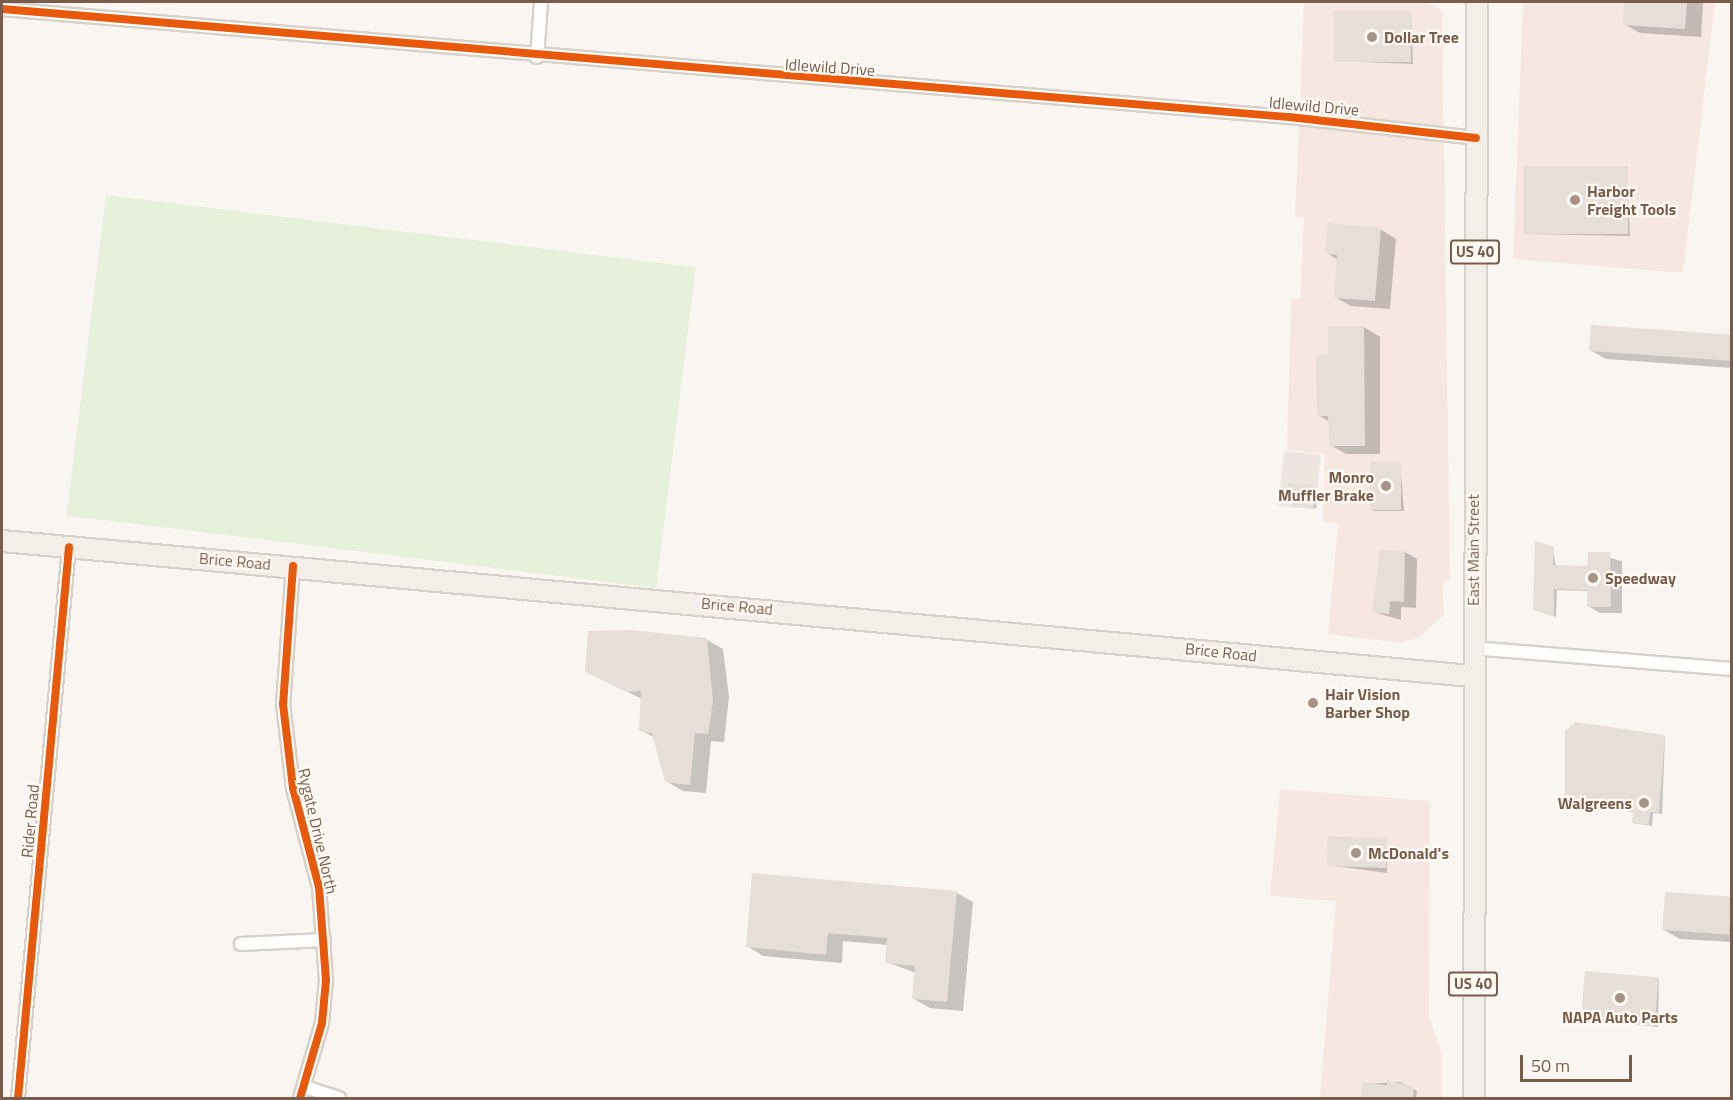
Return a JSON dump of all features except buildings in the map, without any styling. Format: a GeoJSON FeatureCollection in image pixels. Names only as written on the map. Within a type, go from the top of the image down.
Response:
{"type":"FeatureCollection","features":[{"type":"Feature","properties":{"kind":"main road","name":"East Main Street"},"geometry":{"type":"LineString","coordinates":[[1474,1098],[1472,648],[1477,2]]}},
{"type":"Feature","properties":{"kind":"main road","name":"Brice Road"},"geometry":{"type":"LineString","coordinates":[[2,541],[1472,676]]}},
{"type":"Feature","properties":{"kind":"street"},"geometry":{"type":"LineString","coordinates":[[537,57],[541,2]]}},
{"type":"Feature","properties":{"kind":"street","name":"Idlewild Drive"},"geometry":{"type":"LineString","coordinates":[[2,9],[537,57],[1289,117],[1476,138]]}},
{"type":"Feature","properties":{"kind":"street","name":"Rider Road"},"geometry":{"type":"LineString","coordinates":[[18,1098],[69,547]]}},
{"type":"Feature","properties":{"kind":"street","name":"Rygate Drive North"},"geometry":{"type":"LineString","coordinates":[[293,566],[284,657],[285,734],[320,887],[324,940],[322,1023],[303,1093]]}},
{"type":"Feature","properties":{"kind":"street"},"geometry":{"type":"LineString","coordinates":[[1472,648],[1731,669]]}},
{"type":"Feature","properties":{"kind":"street"},"geometry":{"type":"LineString","coordinates":[[241,944],[324,940]]}},
{"type":"Feature","properties":{"kind":"street"},"geometry":{"type":"LineString","coordinates":[[303,1093],[339,1098]]}},
{"type":"Feature","properties":{"kind":"shaded area"},"geometry":{"type":"Polygon","coordinates":[[[1304,2],[1426,2],[1442,11],[1450,580],[1443,584],[1444,614],[1420,637],[1401,643],[1328,634],[1338,524],[1323,521],[1325,454],[1287,449],[1291,299],[1300,298],[1304,218],[1295,217],[1304,2]]]}},
{"type":"Feature","properties":{"kind":"shaded area"},"geometry":{"type":"Polygon","coordinates":[[[1523,2],[1715,2],[1683,273],[1513,259],[1523,2]]]}},
{"type":"Feature","properties":{"kind":"shaded area"},"geometry":{"type":"Polygon","coordinates":[[[1284,451],[1321,455],[1315,510],[1278,506],[1284,451]]]}},
{"type":"Feature","properties":{"kind":"shaded area"},"geometry":{"type":"Polygon","coordinates":[[[1280,789],[1430,801],[1429,1018],[1442,1053],[1442,1098],[1320,1098],[1336,901],[1270,896],[1280,789]]]}},
{"type":"Feature","properties":{"kind":"green space"},"geometry":{"type":"Polygon","coordinates":[[[106,195],[696,267],[656,588],[67,516],[106,195]]]}},
{"type":"Feature","properties":{"kind":"cycle path"},"geometry":{"type":"LineString","coordinates":[[2,9],[1289,117],[1476,138]]}},
{"type":"Feature","properties":{"kind":"cycle path"},"geometry":{"type":"LineString","coordinates":[[18,1098],[69,547]]}},
{"type":"Feature","properties":{"kind":"cycle path"},"geometry":{"type":"LineString","coordinates":[[293,566],[283,704],[293,788],[319,887],[326,980],[322,1023],[300,1098]]}},
{"type":"Feature","properties":{"kind":"place","name":"Dollar Tree"},"geometry":{"type":"Point","coordinates":[1372,37]}},
{"type":"Feature","properties":{"kind":"place","name":"Harbor Freight Tools"},"geometry":{"type":"Point","coordinates":[1575,200]}},
{"type":"Feature","properties":{"kind":"place","name":"Monro Muffler Brake"},"geometry":{"type":"Point","coordinates":[1386,486]}},
{"type":"Feature","properties":{"kind":"place","name":"Speedway"},"geometry":{"type":"Point","coordinates":[1593,578]}},
{"type":"Feature","properties":{"kind":"place","name":"Hair Vision Barber Shop"},"geometry":{"type":"Point","coordinates":[1313,703]}},
{"type":"Feature","properties":{"kind":"place","name":"Walgreens"},"geometry":{"type":"Point","coordinates":[1644,803]}},
{"type":"Feature","properties":{"kind":"place","name":"McDonald's"},"geometry":{"type":"Point","coordinates":[1356,853]}},
{"type":"Feature","properties":{"kind":"place","name":"NAPA Auto Parts"},"geometry":{"type":"Point","coordinates":[1620,998]}}]}
